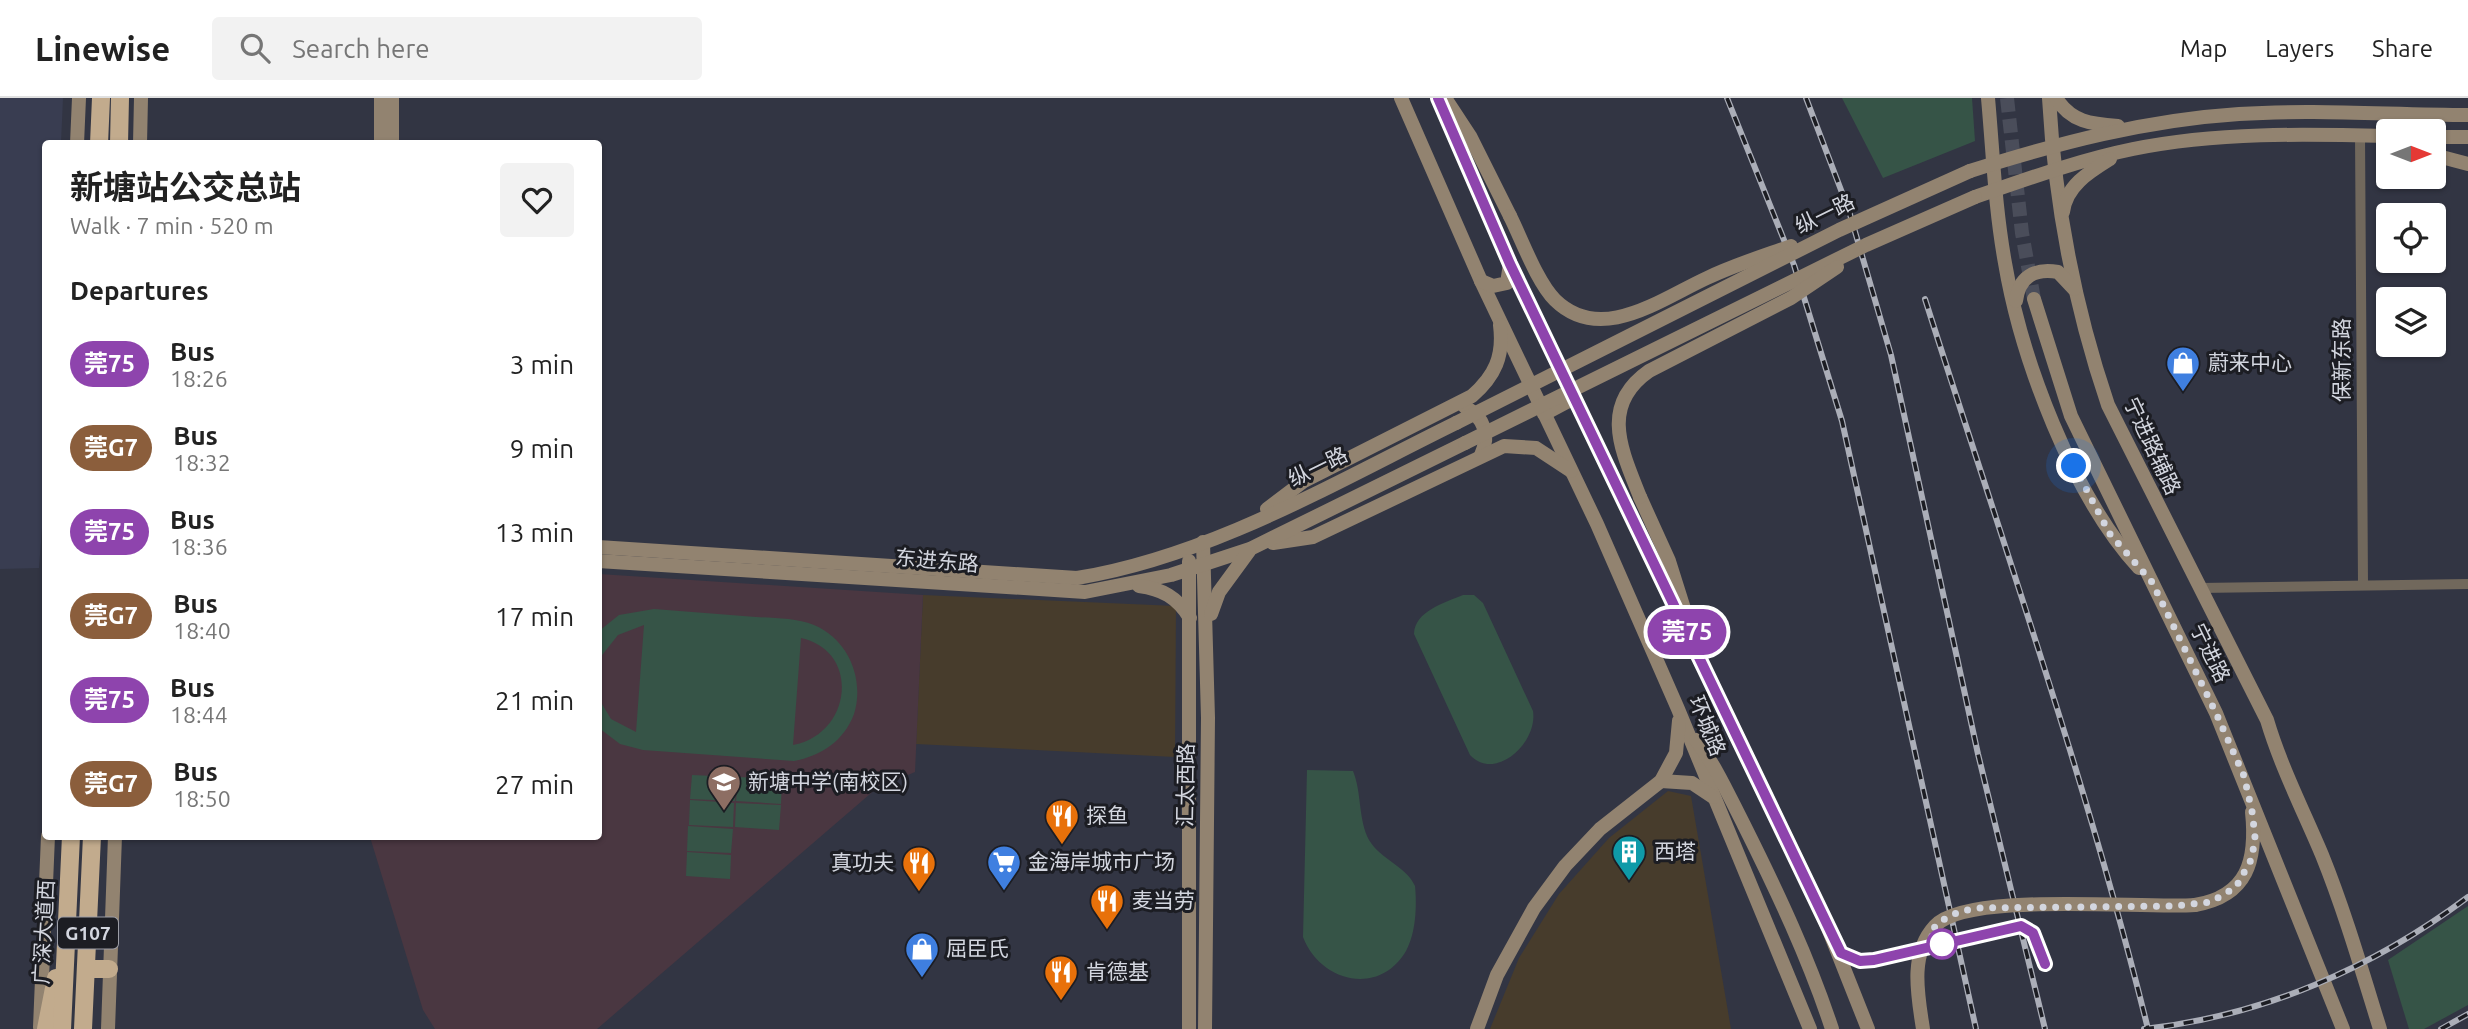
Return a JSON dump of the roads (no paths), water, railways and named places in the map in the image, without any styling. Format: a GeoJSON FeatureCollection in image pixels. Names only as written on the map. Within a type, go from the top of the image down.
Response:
{"type":"FeatureCollection","features":[{"type":"Feature","properties":{"kind":"highway"},"geometry":{"type":"LineString","coordinates":[[99,140],[101,98]]}},
{"type":"Feature","properties":{"kind":"highway"},"geometry":{"type":"LineString","coordinates":[[119,140],[120,98]]}},
{"type":"Feature","properties":{"kind":"highway","name":"广深大道西"},"geometry":{"type":"LineString","coordinates":[[62,1029],[71,840]]}},
{"type":"Feature","properties":{"kind":"highway","name":"广深大道西"},"geometry":{"type":"LineString","coordinates":[[83,1029],[92,840]]}},
{"type":"Feature","properties":{"kind":"highway"},"geometry":{"type":"LineString","coordinates":[[46,1029],[66,927]]}},
{"type":"Feature","properties":{"kind":"highway"},"geometry":{"type":"LineString","coordinates":[[86,969],[109,969]]}},
{"type":"Feature","properties":{"kind":"main road"},"geometry":{"type":"LineString","coordinates":[[77,140],[79,98]]}},
{"type":"Feature","properties":{"kind":"main road"},"geometry":{"type":"LineString","coordinates":[[140,140],[141,98]]}},
{"type":"Feature","properties":{"kind":"main road"},"geometry":{"type":"LineString","coordinates":[[381,98],[381,140]]}},
{"type":"Feature","properties":{"kind":"main road"},"geometry":{"type":"LineString","coordinates":[[392,140],[393,98]]}},
{"type":"Feature","properties":{"kind":"main road","name":"环城路"},"geometry":{"type":"LineString","coordinates":[[1401,98],[1678,709],[1810,1029]]}},
{"type":"Feature","properties":{"kind":"main road","name":"环城路"},"geometry":{"type":"LineString","coordinates":[[1438,98],[1510,264],[1797,859],[1868,1029]]}},
{"type":"Feature","properties":{"kind":"main road"},"geometry":{"type":"LineString","coordinates":[[1445,98],[1470,136],[1554,299],[1578,316],[1602,320],[1628,315],[1739,264],[1839,230]]}},
{"type":"Feature","properties":{"kind":"main road"},"geometry":{"type":"LineString","coordinates":[[1988,98],[2005,266],[2034,370],[2082,485],[2110,534],[2152,582]]}},
{"type":"Feature","properties":{"kind":"main road","name":"宁进路辅路"},"geometry":{"type":"LineString","coordinates":[[2049,98],[2061,228],[2090,353],[2108,405],[2199,588],[2250,681],[2355,946],[2380,1029]]}},
{"type":"Feature","properties":{"kind":"main road"},"geometry":{"type":"LineString","coordinates":[[2056,98],[2066,111],[2078,120],[2130,127]]}},
{"type":"Feature","properties":{"kind":"main road","name":"纵一路"},"geometry":{"type":"LineString","coordinates":[[1249,523],[1456,423],[1839,230],[1969,171],[2130,127],[2272,113],[2468,116]]}},
{"type":"Feature","properties":{"kind":"main road"},"geometry":{"type":"LineString","coordinates":[[2360,135],[2376,139]]}},
{"type":"Feature","properties":{"kind":"main road","name":"纵一路"},"geometry":{"type":"LineString","coordinates":[[1265,544],[1866,245],[1975,197],[2055,170],[2134,149],[2250,136],[2376,136]]}},
{"type":"Feature","properties":{"kind":"main road"},"geometry":{"type":"LineString","coordinates":[[2446,137],[2468,137]]}},
{"type":"Feature","properties":{"kind":"main road"},"geometry":{"type":"LineString","coordinates":[[2061,228],[2064,200],[2075,184],[2109,159],[2134,149]]}},
{"type":"Feature","properties":{"kind":"main road"},"geometry":{"type":"LineString","coordinates":[[2446,158],[2468,164]]}},
{"type":"Feature","properties":{"kind":"main road"},"geometry":{"type":"LineString","coordinates":[[1697,653],[1678,585],[1623,453],[1618,433],[1620,408],[1631,386],[1663,364],[1804,290],[1866,245]]}},
{"type":"Feature","properties":{"kind":"main road"},"geometry":{"type":"LineString","coordinates":[[1482,281],[1501,286],[1510,276],[1510,264]]}},
{"type":"Feature","properties":{"kind":"main road"},"geometry":{"type":"LineString","coordinates":[[2015,305],[2017,291],[2035,271],[2058,272],[2074,290]]}},
{"type":"Feature","properties":{"kind":"main road","name":"宁进路"},"geometry":{"type":"LineString","coordinates":[[2034,299],[2071,416],[2244,776],[2343,1029]]}},
{"type":"Feature","properties":{"kind":"main road"},"geometry":{"type":"LineString","coordinates":[[1249,523],[1304,481],[1457,405],[1481,388],[1493,373],[1502,346],[1500,317]]}},
{"type":"Feature","properties":{"kind":"main road"},"geometry":{"type":"LineString","coordinates":[[1544,414],[1574,398]]}},
{"type":"Feature","properties":{"kind":"main road"},"geometry":{"type":"LineString","coordinates":[[1457,405],[1473,411],[1481,420],[1487,437],[1481,455]]}},
{"type":"Feature","properties":{"kind":"main road"},"geometry":{"type":"LineString","coordinates":[[1265,544],[1313,537],[1504,446],[1526,446],[1546,453],[1571,471]]}},
{"type":"Feature","properties":{"kind":"main road","name":"东进东路"},"geometry":{"type":"LineString","coordinates":[[602,547],[1077,578],[1104,574],[1188,548],[1249,523]]}},
{"type":"Feature","properties":{"kind":"main road","name":"汇太西路"},"geometry":{"type":"LineString","coordinates":[[1203,542],[1208,626],[1205,1029]]}},
{"type":"Feature","properties":{"kind":"main road","name":"东进东路"},"geometry":{"type":"LineString","coordinates":[[602,561],[1085,592],[1134,585],[1205,565],[1265,544]]}},
{"type":"Feature","properties":{"kind":"main road","name":"汇太西路"},"geometry":{"type":"LineString","coordinates":[[1188,548],[1191,620],[1189,1029]]}},
{"type":"Feature","properties":{"kind":"main road"},"geometry":{"type":"LineString","coordinates":[[1208,626],[1219,592],[1250,549]]}},
{"type":"Feature","properties":{"kind":"main road"},"geometry":{"type":"LineString","coordinates":[[1134,585],[1163,590],[1179,602],[1191,620]]}},
{"type":"Feature","properties":{"kind":"main road"},"geometry":{"type":"LineString","coordinates":[[1477,1029],[1508,952],[1549,887],[1600,829],[1661,781],[1672,762],[1678,742],[1678,709]]}},
{"type":"Feature","properties":{"kind":"main road"},"geometry":{"type":"LineString","coordinates":[[1685,725],[1712,762],[1760,857],[1806,960],[1832,1029]]}},
{"type":"Feature","properties":{"kind":"main road"},"geometry":{"type":"LineString","coordinates":[[1923,1029],[1917,989],[1920,954],[1936,925],[1955,913],[2014,906],[2195,905],[2211,902],[2236,887],[2252,858],[2253,823],[2244,776]]}},
{"type":"Feature","properties":{"kind":"main road"},"geometry":{"type":"LineString","coordinates":[[1661,781],[1692,783],[1713,797]]}},
{"type":"Feature","properties":{"kind":"main road"},"geometry":{"type":"LineString","coordinates":[[40,1029],[48,840]]}},
{"type":"Feature","properties":{"kind":"main road"},"geometry":{"type":"LineString","coordinates":[[108,1029],[115,840]]}},
{"type":"Feature","properties":{"kind":"main road"},"geometry":{"type":"LineString","coordinates":[[1189,993],[1205,993]]}},
{"type":"Feature","properties":{"kind":"street","name":"保新东路"},"geometry":{"type":"LineString","coordinates":[[2360,135],[2363,584]]}},
{"type":"Feature","properties":{"kind":"street"},"geometry":{"type":"LineString","coordinates":[[2199,588],[2468,584]]}},
{"type":"Feature","properties":{"kind":"tunnel"},"geometry":{"type":"LineString","coordinates":[[2007,98],[2022,233],[2034,299]]}},
{"type":"Feature","properties":{"kind":"railway"},"geometry":{"type":"LineString","coordinates":[[1727,98],[1794,265],[1842,421],[1976,1029]]}},
{"type":"Feature","properties":{"kind":"railway"},"geometry":{"type":"LineString","coordinates":[[1806,98],[1849,211],[1891,355],[1978,754],[2045,1029]]}},
{"type":"Feature","properties":{"kind":"railway"},"geometry":{"type":"LineString","coordinates":[[1925,299],[2071,753],[2148,1029]]}},
{"type":"Feature","properties":{"kind":"railway"},"geometry":{"type":"LineString","coordinates":[[2144,1029],[2231,1013],[2315,985],[2394,946],[2468,897]]}},
{"type":"Feature","properties":{"kind":"railway"},"geometry":{"type":"LineString","coordinates":[[2441,1029],[2468,1014]]}},
{"type":"Feature","properties":{"kind":"place","name":"蔚来中心"},"geometry":{"type":"Point","coordinates":[2183,393]}},
{"type":"Feature","properties":{"kind":"place","name":"新塘中学(南校区)"},"geometry":{"type":"Point","coordinates":[724,812]}},
{"type":"Feature","properties":{"kind":"place","name":"探鱼"},"geometry":{"type":"Point","coordinates":[1062,846]}},
{"type":"Feature","properties":{"kind":"place","name":"西塔"},"geometry":{"type":"Point","coordinates":[1629,882]}},
{"type":"Feature","properties":{"kind":"place","name":"金海岸城市广场"},"geometry":{"type":"Point","coordinates":[1004,892]}},
{"type":"Feature","properties":{"kind":"place","name":"真功夫"},"geometry":{"type":"Point","coordinates":[919,893]}},
{"type":"Feature","properties":{"kind":"place","name":"麦当劳"},"geometry":{"type":"Point","coordinates":[1107,931]}},
{"type":"Feature","properties":{"kind":"place","name":"屈臣氏"},"geometry":{"type":"Point","coordinates":[922,979]}},
{"type":"Feature","properties":{"kind":"place","name":"肯德基"},"geometry":{"type":"Point","coordinates":[1061,1002]}}]}
